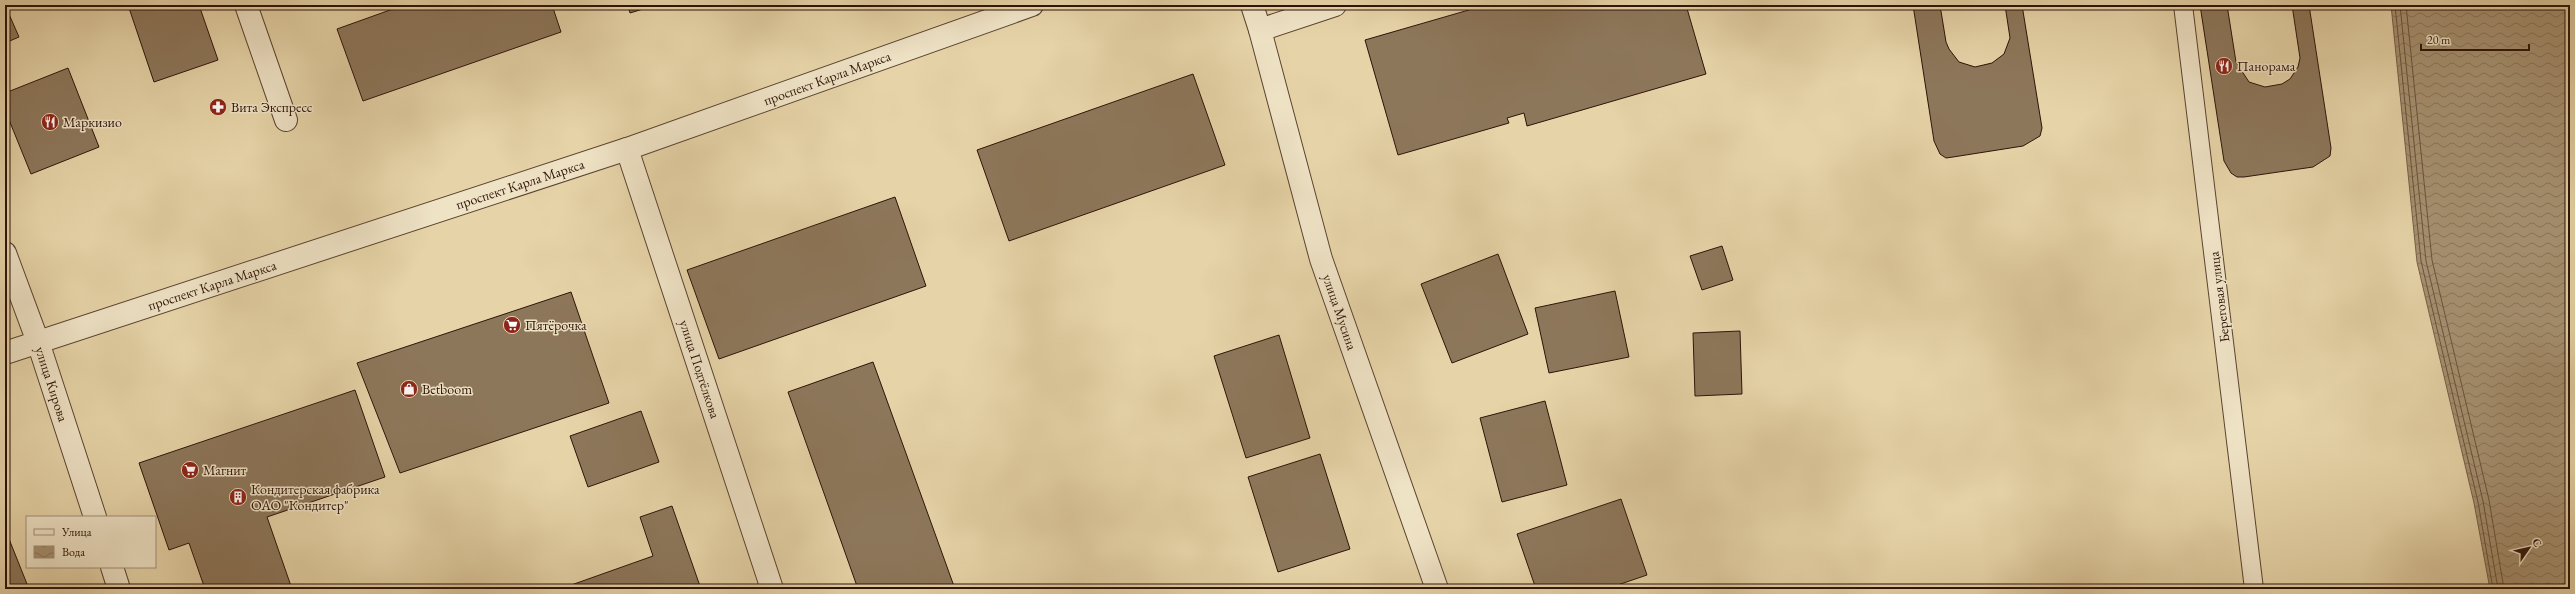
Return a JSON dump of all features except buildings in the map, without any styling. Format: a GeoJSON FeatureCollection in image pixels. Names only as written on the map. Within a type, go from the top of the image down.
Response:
{"type":"FeatureCollection","features":[{"type":"Feature","properties":{"kind":"street"},"geometry":{"type":"LineString","coordinates":[[246,5],[286,120]]}},
{"type":"Feature","properties":{"kind":"street","name":"проспект Карла Маркса"},"geometry":{"type":"LineString","coordinates":[[5,353],[627,149],[1032,5]]}},
{"type":"Feature","properties":{"kind":"street","name":"улица Мусина"},"geometry":{"type":"LineString","coordinates":[[1252,5],[1321,259],[1437,589]]}},
{"type":"Feature","properties":{"kind":"street"},"geometry":{"type":"LineString","coordinates":[[1260,30],[1335,5]]}},
{"type":"Feature","properties":{"kind":"street","name":"улица Подтёлкова"},"geometry":{"type":"LineString","coordinates":[[627,149],[772,589]]}},
{"type":"Feature","properties":{"kind":"street","name":"улица Кирова"},"geometry":{"type":"LineString","coordinates":[[5,253],[38,342],[95,516]]}},
{"type":"Feature","properties":{"kind":"street"},"geometry":{"type":"LineString","coordinates":[[112,568],[119,589]]}},
{"type":"Feature","properties":{"kind":"lane","name":"Береговая улица"},"geometry":{"type":"LineString","coordinates":[[2183,5],[2254,589]]}},
{"type":"Feature","properties":{"kind":"water"},"geometry":{"type":"Polygon","coordinates":[[[2391,5],[2570,5],[2570,589],[2490,589],[2474,503],[2417,262],[2391,5]]]}},
{"type":"Feature","properties":{"kind":"place","name":"Панорама"},"geometry":{"type":"Point","coordinates":[2224,66]}},
{"type":"Feature","properties":{"kind":"place","name":"Вита Экспресс"},"geometry":{"type":"Point","coordinates":[218,107]}},
{"type":"Feature","properties":{"kind":"place","name":"Маркизио"},"geometry":{"type":"Point","coordinates":[50,122]}},
{"type":"Feature","properties":{"kind":"place","name":"Пятёрочка"},"geometry":{"type":"Point","coordinates":[512,325]}},
{"type":"Feature","properties":{"kind":"place","name":"Betboom"},"geometry":{"type":"Point","coordinates":[409,389]}},
{"type":"Feature","properties":{"kind":"place","name":"Магнит"},"geometry":{"type":"Point","coordinates":[190,470]}},
{"type":"Feature","properties":{"kind":"place","name":"Кондитерская фабрика ОАО \"Кондитер\""},"geometry":{"type":"Point","coordinates":[238,497]}}]}
